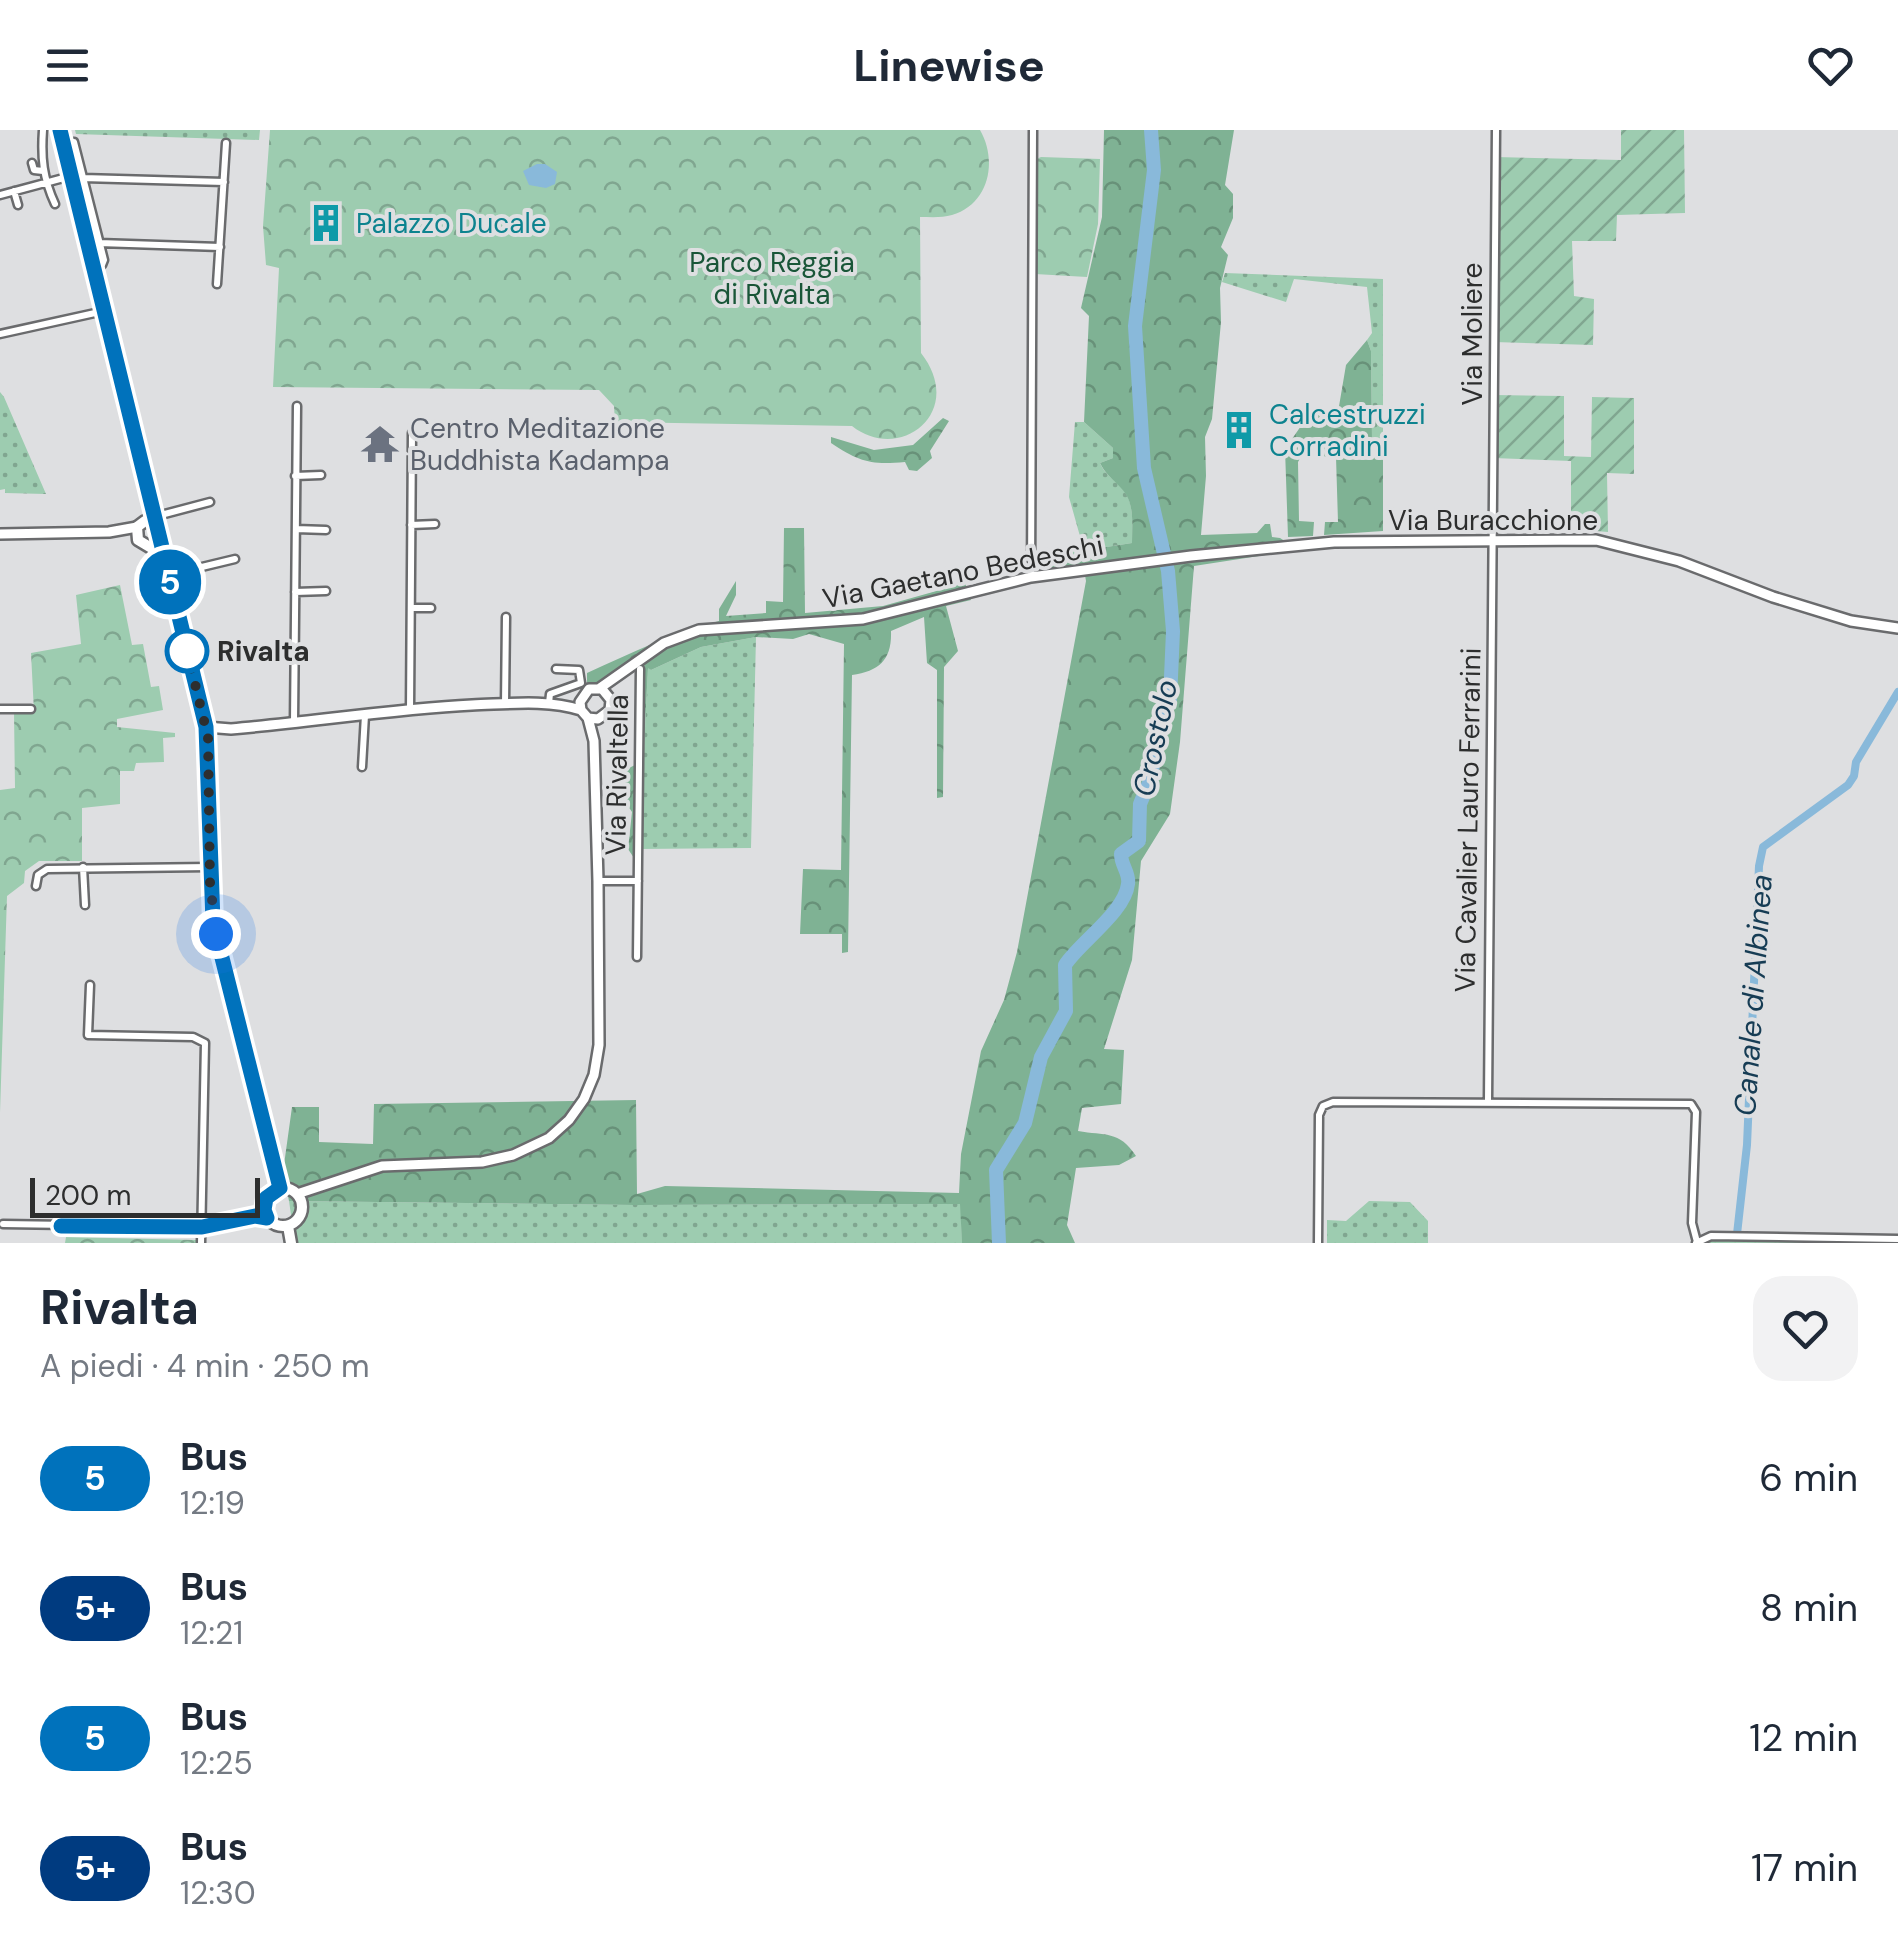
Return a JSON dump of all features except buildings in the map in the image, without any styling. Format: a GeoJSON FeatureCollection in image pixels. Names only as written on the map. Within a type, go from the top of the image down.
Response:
{"type":"FeatureCollection","features":[{"type":"Feature","properties":{"kind":"main road"},"geometry":{"type":"LineString","coordinates":[[62,136],[78,177],[92,268],[206,727],[216,934],[280,1188],[300,1199]]}},
{"type":"Feature","properties":{"kind":"main road"},"geometry":{"type":"LineString","coordinates":[[142,533],[150,496]]}},
{"type":"Feature","properties":{"kind":"main road"},"geometry":{"type":"LineString","coordinates":[[0,534],[142,533],[158,526]]}},
{"type":"Feature","properties":{"kind":"main road"},"geometry":{"type":"LineString","coordinates":[[142,533],[158,526]]}},
{"type":"Feature","properties":{"kind":"main road"},"geometry":{"type":"LineString","coordinates":[[142,533],[166,564]]}},
{"type":"Feature","properties":{"kind":"main road","name":"Via Buracchione"},"geometry":{"type":"LineString","coordinates":[[1195,555],[1334,542],[1575,538],[1619,544],[1679,561],[1818,611],[1898,628]]}},
{"type":"Feature","properties":{"kind":"main road","name":"Via Gaetano Bedeschi"},"geometry":{"type":"LineString","coordinates":[[600,688],[635,668],[664,643],[699,630],[863,620],[1031,577],[1195,555]]}},
{"type":"Feature","properties":{"kind":"main road","name":"Via Gaetano Bedeschi"},"geometry":{"type":"LineString","coordinates":[[611,700],[635,668]]}},
{"type":"Feature","properties":{"kind":"main road"},"geometry":{"type":"LineString","coordinates":[[206,727],[231,729],[410,710],[552,704],[600,688],[611,700],[610,710],[603,717],[594,741]]}},
{"type":"Feature","properties":{"kind":"main road"},"geometry":{"type":"LineString","coordinates":[[300,1199],[382,1166],[499,1159],[536,1146],[569,1120],[591,1086],[599,1045],[598,881],[594,741],[582,695]]}},
{"type":"Feature","properties":{"kind":"main road"},"geometry":{"type":"LineString","coordinates":[[552,704],[603,717]]}},
{"type":"Feature","properties":{"kind":"main road"},"geometry":{"type":"LineString","coordinates":[[280,1188],[270,1193],[262,1214],[275,1225],[288,1226],[299,1218],[300,1199]]}},
{"type":"Feature","properties":{"kind":"main road"},"geometry":{"type":"LineString","coordinates":[[288,1226],[291,1243]]}},
{"type":"Feature","properties":{"kind":"street"},"geometry":{"type":"LineString","coordinates":[[43,130],[43,171],[54,204]]}},
{"type":"Feature","properties":{"kind":"street"},"geometry":{"type":"LineString","coordinates":[[1031,577],[1033,130]]}},
{"type":"Feature","properties":{"kind":"street","name":"Via Moliere"},"geometry":{"type":"LineString","coordinates":[[1494,539],[1496,130]]}},
{"type":"Feature","properties":{"kind":"street"},"geometry":{"type":"LineString","coordinates":[[217,284],[226,142]]}},
{"type":"Feature","properties":{"kind":"street"},"geometry":{"type":"LineString","coordinates":[[32,163],[34,170],[43,171]]}},
{"type":"Feature","properties":{"kind":"street"},"geometry":{"type":"LineString","coordinates":[[78,177],[104,262],[92,268]]}},
{"type":"Feature","properties":{"kind":"street"},"geometry":{"type":"LineString","coordinates":[[0,195],[78,177],[224,182]]}},
{"type":"Feature","properties":{"kind":"street"},"geometry":{"type":"LineString","coordinates":[[14,191],[18,205]]}},
{"type":"Feature","properties":{"kind":"street"},"geometry":{"type":"LineString","coordinates":[[99,243],[220,247]]}},
{"type":"Feature","properties":{"kind":"street"},"geometry":{"type":"LineString","coordinates":[[0,334],[104,311]]}},
{"type":"Feature","properties":{"kind":"street"},"geometry":{"type":"LineString","coordinates":[[294,722],[297,406]]}},
{"type":"Feature","properties":{"kind":"street"},"geometry":{"type":"LineString","coordinates":[[410,710],[412,433]]}},
{"type":"Feature","properties":{"kind":"street"},"geometry":{"type":"LineString","coordinates":[[412,448],[422,448]]}},
{"type":"Feature","properties":{"kind":"street"},"geometry":{"type":"LineString","coordinates":[[295,476],[320,475]]}},
{"type":"Feature","properties":{"kind":"street"},"geometry":{"type":"LineString","coordinates":[[158,526],[210,502]]}},
{"type":"Feature","properties":{"kind":"street"},"geometry":{"type":"LineString","coordinates":[[411,525],[435,524]]}},
{"type":"Feature","properties":{"kind":"street"},"geometry":{"type":"LineString","coordinates":[[296,529],[326,530]]}},
{"type":"Feature","properties":{"kind":"street","name":"Via Cavalier Lauro Ferrarini"},"geometry":{"type":"LineString","coordinates":[[1488,1101],[1494,539]]}},
{"type":"Feature","properties":{"kind":"street"},"geometry":{"type":"LineString","coordinates":[[181,572],[234,559]]}},
{"type":"Feature","properties":{"kind":"street"},"geometry":{"type":"LineString","coordinates":[[295,592],[326,592]]}},
{"type":"Feature","properties":{"kind":"street"},"geometry":{"type":"LineString","coordinates":[[411,608],[431,608]]}},
{"type":"Feature","properties":{"kind":"street"},"geometry":{"type":"LineString","coordinates":[[505,704],[506,616]]}},
{"type":"Feature","properties":{"kind":"street","name":"Via Rivaltella"},"geometry":{"type":"LineString","coordinates":[[635,668],[637,957]]}},
{"type":"Feature","properties":{"kind":"street"},"geometry":{"type":"LineString","coordinates":[[552,704],[550,694],[581,683],[579,670],[556,669]]}},
{"type":"Feature","properties":{"kind":"street"},"geometry":{"type":"LineString","coordinates":[[0,709],[31,709]]}},
{"type":"Feature","properties":{"kind":"street"},"geometry":{"type":"LineString","coordinates":[[362,767],[365,715]]}},
{"type":"Feature","properties":{"kind":"street"},"geometry":{"type":"LineString","coordinates":[[36,886],[38,875],[44,870],[210,867]]}},
{"type":"Feature","properties":{"kind":"street"},"geometry":{"type":"LineString","coordinates":[[83,868],[85,906]]}},
{"type":"Feature","properties":{"kind":"street","name":"Via Rivaltella"},"geometry":{"type":"LineString","coordinates":[[598,881],[638,881]]}},
{"type":"Feature","properties":{"kind":"street"},"geometry":{"type":"LineString","coordinates":[[90,984],[88,1035],[193,1037],[205,1043],[201,1243]]}},
{"type":"Feature","properties":{"kind":"street"},"geometry":{"type":"LineString","coordinates":[[1318,1243],[1319,1115],[1328,1103],[1488,1101],[1690,1104],[1696,1112],[1692,1223],[1697,1243],[1716,1236],[1898,1238]]}},
{"type":"Feature","properties":{"kind":"street"},"geometry":{"type":"LineString","coordinates":[[2,1224],[202,1227],[262,1214]]}},
{"type":"Feature","properties":{"kind":"green space"},"geometry":{"type":"Polygon","coordinates":[[[75,130],[260,130],[259,140],[76,134],[75,130]]]}},
{"type":"Feature","properties":{"kind":"green space","name":"Parco Reggia di Rivalta"},"geometry":{"type":"Polygon","coordinates":[[[270,130],[980,130],[989,168],[982,191],[965,209],[948,216],[920,217],[921,353],[933,375],[936,395],[932,412],[922,426],[890,439],[871,436],[852,426],[615,422],[614,406],[599,390],[273,387],[279,268],[266,265],[263,226],[270,130]]]}},
{"type":"Feature","properties":{"kind":"green space"},"geometry":{"type":"Polygon","coordinates":[[[1104,130],[1234,130],[1225,185],[1233,194],[1233,218],[1221,247],[1228,255],[1220,288],[1221,322],[1212,419],[1205,437],[1201,535],[1257,533],[1270,524],[1272,537],[1291,545],[1272,554],[1194,566],[1180,742],[1170,814],[1141,861],[1132,960],[1104,1049],[1124,1050],[1121,1104],[1082,1108],[1078,1131],[1117,1138],[1136,1156],[1119,1165],[1076,1168],[1067,1225],[1075,1243],[962,1243],[960,1204],[289,1201],[283,1172],[292,1107],[319,1107],[319,1142],[373,1144],[374,1104],[636,1100],[637,1194],[665,1186],[959,1193],[961,1154],[981,1051],[1004,1000],[1017,952],[1086,581],[1083,564],[1035,570],[1031,567],[1081,551],[1132,543],[1129,500],[1100,463],[1113,458],[1113,448],[1084,422],[1089,316],[1081,308],[1102,217],[1104,130]]]}},
{"type":"Feature","properties":{"kind":"green space"},"geometry":{"type":"Polygon","coordinates":[[[1621,130],[1684,130],[1685,213],[1617,215],[1616,241],[1572,241],[1574,296],[1594,299],[1593,345],[1494,342],[1495,157],[1621,160],[1621,130]]]}},
{"type":"Feature","properties":{"kind":"green space"},"geometry":{"type":"Polygon","coordinates":[[[1100,159],[1098,224],[1087,277],[1035,274],[1034,160],[1100,159]]]}},
{"type":"Feature","properties":{"kind":"green space"},"geometry":{"type":"Polygon","coordinates":[[[1225,273],[1383,279],[1383,453],[1372,439],[1371,351],[1367,340],[1372,333],[1367,287],[1294,279],[1286,302],[1222,282],[1225,273]]]}},
{"type":"Feature","properties":{"kind":"green space"},"geometry":{"type":"Polygon","coordinates":[[[1367,340],[1371,351],[1372,439],[1383,453],[1383,531],[1324,535],[1325,522],[1338,522],[1336,457],[1302,455],[1298,462],[1299,521],[1314,522],[1313,536],[1288,537],[1285,449],[1310,413],[1337,418],[1346,365],[1367,340]]]}},
{"type":"Feature","properties":{"kind":"green space"},"geometry":{"type":"Polygon","coordinates":[[[0,392],[4,397],[46,494],[0,490],[0,392]]]}},
{"type":"Feature","properties":{"kind":"green space"},"geometry":{"type":"Polygon","coordinates":[[[1494,395],[1564,396],[1564,456],[1591,457],[1592,397],[1634,398],[1634,474],[1607,473],[1608,532],[1571,529],[1571,461],[1493,458],[1494,395]]]}},
{"type":"Feature","properties":{"kind":"green space"},"geometry":{"type":"Polygon","coordinates":[[[943,418],[949,421],[930,451],[932,458],[917,471],[909,470],[905,462],[866,461],[831,443],[831,437],[874,450],[913,445],[943,418]]]}},
{"type":"Feature","properties":{"kind":"green space"},"geometry":{"type":"Polygon","coordinates":[[[1075,422],[1084,422],[1113,448],[1113,458],[1100,463],[1129,500],[1132,543],[1081,551],[1031,567],[1083,547],[1069,497],[1075,422]]]}},
{"type":"Feature","properties":{"kind":"green space"},"geometry":{"type":"Polygon","coordinates":[[[784,528],[804,528],[805,613],[883,606],[965,583],[971,600],[946,606],[958,651],[944,667],[943,797],[937,798],[937,670],[927,663],[924,617],[891,631],[889,649],[882,662],[852,675],[848,952],[842,953],[842,934],[800,934],[803,869],[841,870],[844,644],[809,634],[793,639],[756,637],[701,647],[648,668],[638,864],[628,849],[632,812],[626,803],[623,771],[639,763],[639,669],[613,682],[587,683],[587,673],[668,637],[719,621],[719,609],[736,581],[736,595],[726,616],[766,613],[766,601],[783,602],[784,528]]]}},
{"type":"Feature","properties":{"kind":"green space"},"geometry":{"type":"Polygon","coordinates":[[[120,585],[132,645],[143,644],[151,687],[159,686],[163,710],[117,719],[117,727],[175,733],[175,737],[163,738],[164,762],[136,763],[134,771],[120,771],[120,804],[82,808],[82,861],[39,861],[25,871],[24,883],[7,896],[0,1113],[0,790],[15,788],[14,712],[34,712],[31,653],[81,644],[76,595],[120,585]]]}},
{"type":"Feature","properties":{"kind":"green space"},"geometry":{"type":"Polygon","coordinates":[[[756,637],[751,848],[639,849],[648,667],[651,670],[701,647],[756,637]]]}},
{"type":"Feature","properties":{"kind":"green space"},"geometry":{"type":"Polygon","coordinates":[[[289,1201],[961,1204],[962,1243],[295,1243],[289,1201]]]}},
{"type":"Feature","properties":{"kind":"green space"},"geometry":{"type":"Polygon","coordinates":[[[1369,1201],[1410,1202],[1428,1221],[1428,1243],[1327,1243],[1327,1220],[1346,1221],[1369,1201]]]}},
{"type":"Feature","properties":{"kind":"green space"},"geometry":{"type":"Polygon","coordinates":[[[66,1237],[196,1240],[196,1243],[65,1243],[66,1237]]]}},
{"type":"Feature","properties":{"kind":"green space"},"geometry":{"type":"Polygon","coordinates":[[[1703,1238],[1898,1239],[1898,1243],[1699,1243],[1703,1238]]]}},
{"type":"Feature","properties":{"kind":"water"},"geometry":{"type":"Polygon","coordinates":[[[537,164],[557,172],[555,184],[546,188],[529,185],[523,171],[537,164]]]}},
{"type":"Feature","properties":{"kind":"waterway","name":"Crostolo"},"geometry":{"type":"LineString","coordinates":[[999,1243],[996,1170],[1025,1123],[1041,1057],[1066,1011],[1065,965],[1111,916],[1125,895],[1128,880],[1121,854],[1139,841],[1140,804],[1151,778],[1158,732],[1170,700],[1173,631],[1168,571],[1144,468],[1135,326],[1154,170],[1151,130]]}},
{"type":"Feature","properties":{"kind":"waterway","name":"Canale di Albinea"},"geometry":{"type":"LineString","coordinates":[[1737,1234],[1747,1145],[1763,847],[1848,785],[1856,762],[1898,692]]}},
{"type":"Feature","properties":{"kind":"bus line","name":"5"},"geometry":{"type":"LineString","coordinates":[[60,130],[206,727],[213,922],[266,1120],[280,1188],[266,1198],[267,1218],[255,1216],[202,1227],[61,1226]]}},
{"type":"Feature","properties":{"kind":"place","name":"Palazzo Ducale"},"geometry":{"type":"Point","coordinates":[326,223]}},
{"type":"Feature","properties":{"kind":"place","name":"Calcestruzzi Corradini"},"geometry":{"type":"Point","coordinates":[1239,430]}},
{"type":"Feature","properties":{"kind":"place","name":"Centro Meditazione Buddhista Kadampa"},"geometry":{"type":"Point","coordinates":[380,444]}},
{"type":"Feature","properties":{"kind":"place","name":"Rivalta"},"geometry":{"type":"Point","coordinates":[187,651]}},
{"type":"Feature","properties":{"kind":"route"},"geometry":{"type":"LineString","coordinates":[[187,651],[208,737],[210,882],[216,934]]}}]}
